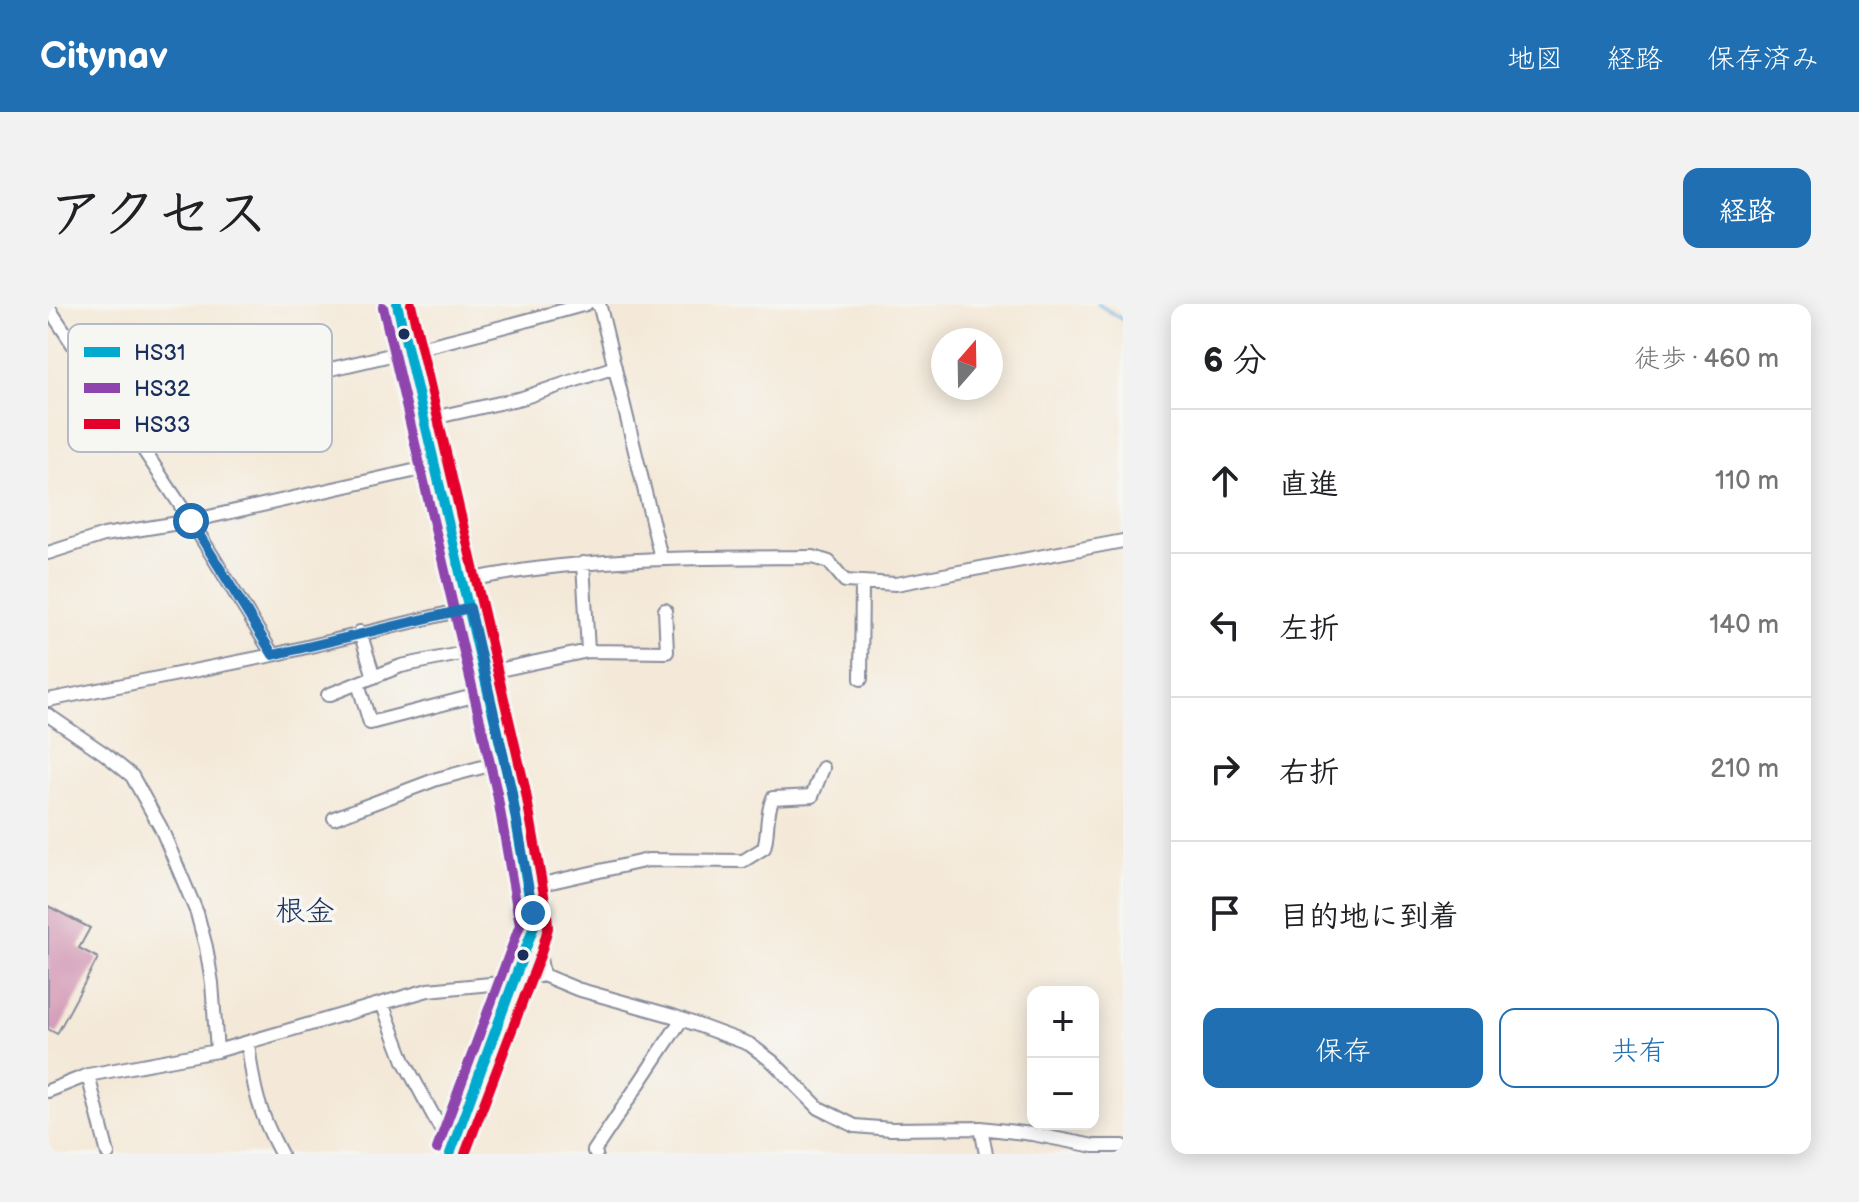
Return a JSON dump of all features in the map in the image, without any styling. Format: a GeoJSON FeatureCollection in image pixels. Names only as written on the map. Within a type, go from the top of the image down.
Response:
{"type":"FeatureCollection","features":[{"type":"Feature","properties":{"kind":"street"},"geometry":{"type":"LineString","coordinates":[[397,304],[505,761],[543,975]]}},
{"type":"Feature","properties":{"kind":"street"},"geometry":{"type":"LineString","coordinates":[[332,369],[586,304]]}},
{"type":"Feature","properties":{"kind":"street"},"geometry":{"type":"LineString","coordinates":[[597,304],[661,558]]}},
{"type":"Feature","properties":{"kind":"street"},"geometry":{"type":"LineString","coordinates":[[48,307],[68,337]]}},
{"type":"Feature","properties":{"kind":"street"},"geometry":{"type":"LineString","coordinates":[[424,420],[522,398],[615,367]]}},
{"type":"Feature","properties":{"kind":"street"},"geometry":{"type":"LineString","coordinates":[[145,452],[273,655]]}},
{"type":"Feature","properties":{"kind":"street"},"geometry":{"type":"LineString","coordinates":[[48,553],[104,535],[191,521],[435,466]]}},
{"type":"Feature","properties":{"kind":"street"},"geometry":{"type":"LineString","coordinates":[[464,581],[521,569],[583,563],[661,558],[813,557],[829,562],[845,581],[896,584],[1123,541]]}},
{"type":"Feature","properties":{"kind":"street"},"geometry":{"type":"LineString","coordinates":[[583,563],[588,651]]}},
{"type":"Feature","properties":{"kind":"street"},"geometry":{"type":"LineString","coordinates":[[861,679],[862,582]]}},
{"type":"Feature","properties":{"kind":"street"},"geometry":{"type":"LineString","coordinates":[[48,700],[273,655],[470,608]]}},
{"type":"Feature","properties":{"kind":"street"},"geometry":{"type":"LineString","coordinates":[[485,673],[588,651],[667,652],[665,610]]}},
{"type":"Feature","properties":{"kind":"street"},"geometry":{"type":"LineString","coordinates":[[360,632],[374,677]]}},
{"type":"Feature","properties":{"kind":"street"},"geometry":{"type":"LineString","coordinates":[[328,695],[401,666],[479,650]]}},
{"type":"Feature","properties":{"kind":"street"},"geometry":{"type":"LineString","coordinates":[[358,683],[370,723],[489,692]]}},
{"type":"Feature","properties":{"kind":"street"},"geometry":{"type":"LineString","coordinates":[[48,715],[132,776],[161,828],[197,913],[203,936],[212,983],[217,1051]]}},
{"type":"Feature","properties":{"kind":"street"},"geometry":{"type":"LineString","coordinates":[[334,818],[437,779],[505,761]]}},
{"type":"Feature","properties":{"kind":"street"},"geometry":{"type":"LineString","coordinates":[[529,887],[648,860],[743,861],[764,848],[767,839],[766,814],[773,798],[812,796],[823,768]]}},
{"type":"Feature","properties":{"kind":"street"},"geometry":{"type":"LineString","coordinates":[[452,1153],[534,926]]}},
{"type":"Feature","properties":{"kind":"street"},"geometry":{"type":"LineString","coordinates":[[48,1091],[88,1075],[217,1051],[428,990],[516,981],[543,975],[577,989],[682,1019],[749,1044],[773,1062],[819,1108],[855,1126],[891,1129],[981,1128],[1094,1146],[1123,1146]]}},
{"type":"Feature","properties":{"kind":"street"},"geometry":{"type":"LineString","coordinates":[[382,1003],[404,1061],[452,1153]]}},
{"type":"Feature","properties":{"kind":"street"},"geometry":{"type":"LineString","coordinates":[[596,1154],[594,1151],[682,1019]]}},
{"type":"Feature","properties":{"kind":"street"},"geometry":{"type":"LineString","coordinates":[[248,1043],[261,1117],[281,1154]]}},
{"type":"Feature","properties":{"kind":"street"},"geometry":{"type":"LineString","coordinates":[[88,1075],[108,1154]]}},
{"type":"Feature","properties":{"kind":"street"},"geometry":{"type":"LineString","coordinates":[[981,1128],[986,1154]]}},
{"type":"Feature","properties":{"kind":"building"},"geometry":{"type":"Polygon","coordinates":[[[48,906],[90,928],[79,948],[98,958],[57,1034],[48,1029],[48,906]]]}},
{"type":"Feature","properties":{"kind":"waterway"},"geometry":{"type":"LineString","coordinates":[[1098,304],[1123,320]]}},
{"type":"Feature","properties":{"kind":"transit line","name":"HS31"},"geometry":{"type":"LineString","coordinates":[[397,304],[511,790],[534,926],[450,1154]]}},
{"type":"Feature","properties":{"kind":"transit line","name":"HS33"},"geometry":{"type":"LineString","coordinates":[[411,304],[525,788],[547,912],[548,928],[541,953],[465,1154]]}},
{"type":"Feature","properties":{"kind":"transit line","name":"HS32"},"geometry":{"type":"LineString","coordinates":[[383,307],[497,793],[520,925],[437,1149]]}},
{"type":"Feature","properties":{"kind":"district","name":"根金"},"geometry":{"type":"Point","coordinates":[305,911]}},
{"type":"Feature","properties":{"kind":"route"},"geometry":{"type":"LineString","coordinates":[[191,521],[273,655],[470,608],[511,790],[533,913]]}}]}
